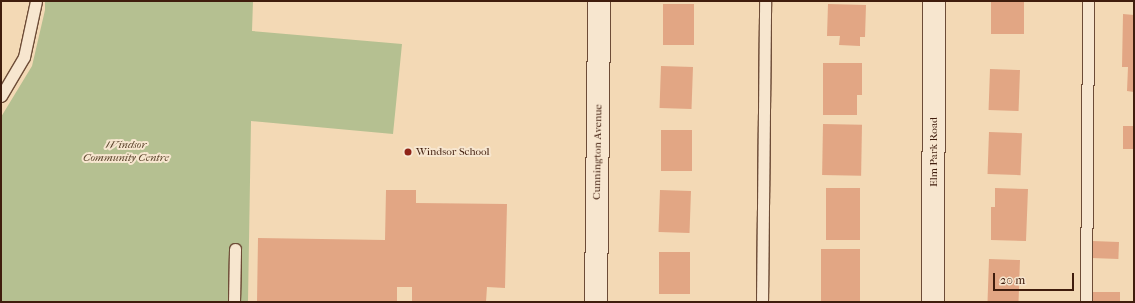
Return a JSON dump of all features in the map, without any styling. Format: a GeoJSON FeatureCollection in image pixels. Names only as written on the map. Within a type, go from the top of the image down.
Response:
{"type":"FeatureCollection","features":[{"type":"Feature","properties":{"kind":"street","name":"Cunnington Avenue"},"geometry":{"type":"LineString","coordinates":[[596,302],[599,1]]}},
{"type":"Feature","properties":{"kind":"street","name":"Elm Park Road"},"geometry":{"type":"LineString","coordinates":[[933,302],[934,1]]}},
{"type":"Feature","properties":{"kind":"lane"},"geometry":{"type":"LineString","coordinates":[[1,96],[24,57],[36,1]]}},
{"type":"Feature","properties":{"kind":"lane"},"geometry":{"type":"LineString","coordinates":[[762,302],[766,1]]}},
{"type":"Feature","properties":{"kind":"lane"},"geometry":{"type":"LineString","coordinates":[[1086,302],[1088,1]]}},
{"type":"Feature","properties":{"kind":"lane"},"geometry":{"type":"LineString","coordinates":[[234,302],[235,249]]}},
{"type":"Feature","properties":{"kind":"green space","name":"Windsor Community Centre"},"geometry":{"type":"Polygon","coordinates":[[[45,1],[253,1],[252,31],[402,44],[393,134],[251,121],[248,302],[1,302],[1,117],[32,66],[45,10],[45,1]]]}},
{"type":"Feature","properties":{"kind":"building"},"geometry":{"type":"Polygon","coordinates":[[[991,1],[1024,1],[1024,34],[991,34],[991,1]]]}},
{"type":"Feature","properties":{"kind":"building"},"geometry":{"type":"Polygon","coordinates":[[[663,4],[694,4],[694,45],[663,45],[663,4]]]}},
{"type":"Feature","properties":{"kind":"building"},"geometry":{"type":"Polygon","coordinates":[[[828,4],[866,5],[865,37],[860,37],[860,46],[839,45],[840,36],[827,36],[828,4]]]}},
{"type":"Feature","properties":{"kind":"building"},"geometry":{"type":"Polygon","coordinates":[[[1123,14],[1134,15],[1134,92],[1127,91],[1128,67],[1122,67],[1123,14]]]}},
{"type":"Feature","properties":{"kind":"building"},"geometry":{"type":"Polygon","coordinates":[[[823,63],[862,63],[862,95],[857,95],[857,115],[823,115],[823,63]]]}},
{"type":"Feature","properties":{"kind":"building"},"geometry":{"type":"Polygon","coordinates":[[[661,66],[693,67],[692,109],[660,108],[661,66]]]}},
{"type":"Feature","properties":{"kind":"building"},"geometry":{"type":"Polygon","coordinates":[[[990,69],[1020,70],[1019,111],[989,110],[990,69]]]}},
{"type":"Feature","properties":{"kind":"building"},"geometry":{"type":"Polygon","coordinates":[[[823,124],[862,125],[861,176],[822,175],[823,124]]]}},
{"type":"Feature","properties":{"kind":"building"},"geometry":{"type":"Polygon","coordinates":[[[1123,126],[1134,126],[1134,149],[1123,149],[1123,126]]]}},
{"type":"Feature","properties":{"kind":"building"},"geometry":{"type":"Polygon","coordinates":[[[661,130],[692,130],[692,171],[661,171],[661,130]]]}},
{"type":"Feature","properties":{"kind":"building"},"geometry":{"type":"Polygon","coordinates":[[[989,132],[1022,133],[1021,175],[988,174],[989,132]]]}},
{"type":"Feature","properties":{"kind":"building"},"geometry":{"type":"Polygon","coordinates":[[[826,188],[860,188],[860,240],[826,240],[826,188]]]}},
{"type":"Feature","properties":{"kind":"building"},"geometry":{"type":"Polygon","coordinates":[[[995,188],[1028,189],[1026,241],[991,240],[991,207],[995,207],[995,188]]]}},
{"type":"Feature","properties":{"kind":"building"},"geometry":{"type":"Polygon","coordinates":[[[386,190],[416,190],[416,203],[507,204],[505,288],[487,287],[486,302],[412,302],[412,287],[397,287],[397,302],[257,302],[258,238],[385,240],[386,190]]]}},
{"type":"Feature","properties":{"kind":"building"},"geometry":{"type":"Polygon","coordinates":[[[660,190],[691,191],[690,233],[659,232],[660,190]]]}},
{"type":"Feature","properties":{"kind":"building"},"geometry":{"type":"Polygon","coordinates":[[[1092,241],[1119,242],[1118,259],[1091,258],[1092,241]]]}},
{"type":"Feature","properties":{"kind":"building"},"geometry":{"type":"Polygon","coordinates":[[[821,249],[860,249],[860,301],[821,301],[821,249]]]}},
{"type":"Feature","properties":{"kind":"building"},"geometry":{"type":"Polygon","coordinates":[[[659,252],[690,252],[690,294],[659,294],[659,252]]]}},
{"type":"Feature","properties":{"kind":"building"},"geometry":{"type":"Polygon","coordinates":[[[989,259],[1020,260],[1019,302],[988,301],[989,259]]]}},
{"type":"Feature","properties":{"kind":"building"},"geometry":{"type":"Polygon","coordinates":[[[1093,292],[1120,292],[1120,302],[1093,302],[1093,292]]]}},
{"type":"Feature","properties":{"kind":"place","name":"Windsor School"},"geometry":{"type":"Point","coordinates":[408,152]}}]}
